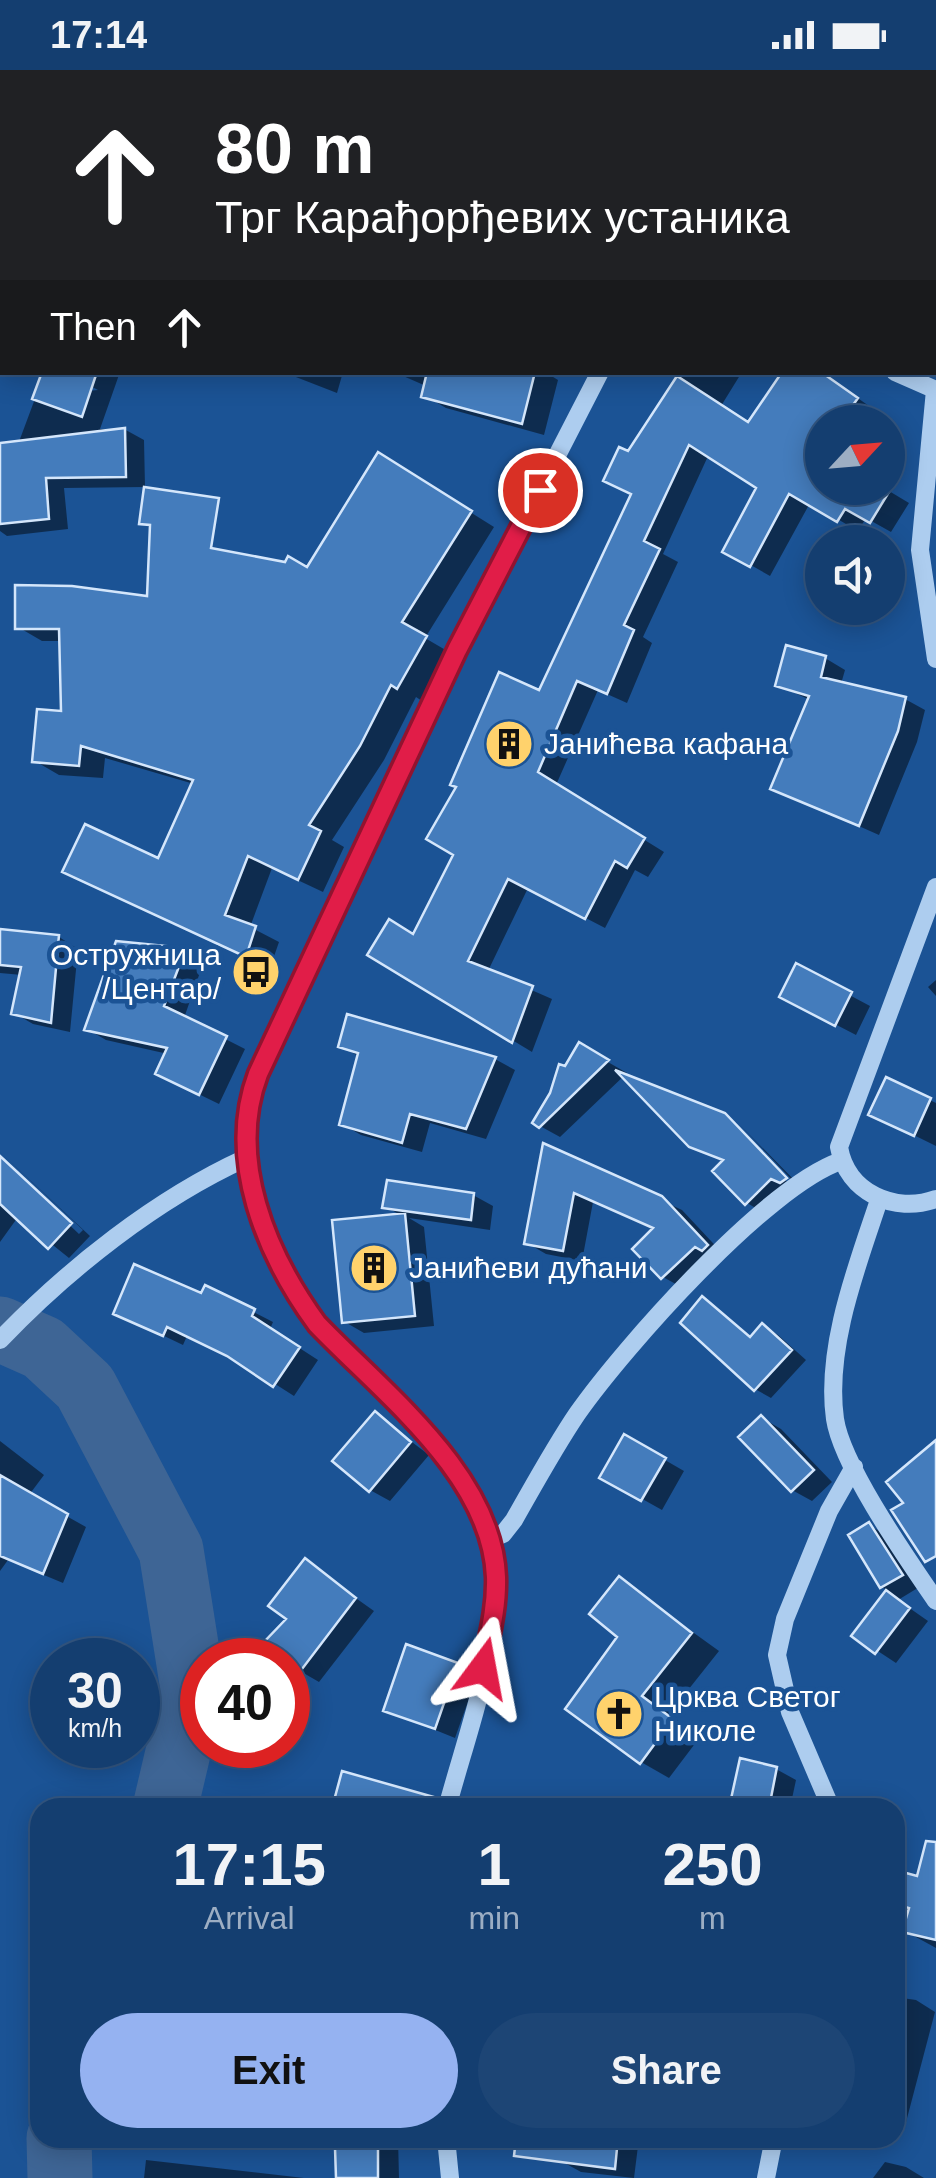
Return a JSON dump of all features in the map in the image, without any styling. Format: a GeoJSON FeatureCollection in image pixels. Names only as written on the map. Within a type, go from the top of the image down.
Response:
{"type":"FeatureCollection","features":[{"type":"Feature","properties":{"kind":"street"},"geometry":{"type":"LineString","coordinates":[[449,1798],[494,1615],[496,1574],[489,1540],[475,1498],[463,1479],[317,1324],[283,1270],[263,1221],[246,1158],[246,1117],[258,1074],[457,650],[598,375]]}},
{"type":"Feature","properties":{"kind":"street"},"geometry":{"type":"LineString","coordinates":[[902,375],[936,390],[920,550],[936,659]]}},
{"type":"Feature","properties":{"kind":"street"},"geometry":{"type":"LineString","coordinates":[[936,887],[842,1133],[841,1161],[879,1200],[901,1206],[936,1199]]}},
{"type":"Feature","properties":{"kind":"street"},"geometry":{"type":"LineString","coordinates":[[0,1340],[34,1304],[130,1230],[217,1171],[246,1158]]}},
{"type":"Feature","properties":{"kind":"street"},"geometry":{"type":"LineString","coordinates":[[489,1540],[503,1534],[514,1520],[577,1414],[601,1384],[714,1259],[803,1178],[841,1161]]}},
{"type":"Feature","properties":{"kind":"street"},"geometry":{"type":"LineString","coordinates":[[879,1200],[854,1282],[836,1374],[836,1420],[854,1468],[936,1601]]}},
{"type":"Feature","properties":{"kind":"street"},"geometry":{"type":"LineString","coordinates":[[827,1798],[790,1712],[778,1655],[785,1619],[828,1511],[854,1468]]}},
{"type":"Feature","properties":{"kind":"street"},"geometry":{"type":"LineString","coordinates":[[447,2148],[450,2178]]}},
{"type":"Feature","properties":{"kind":"street"},"geometry":{"type":"LineString","coordinates":[[766,2178],[772,2148]]}},
{"type":"Feature","properties":{"kind":"building"},"geometry":{"type":"Polygon","coordinates":[[[41,375],[96,375],[82,417],[32,399],[41,375]]]}},
{"type":"Feature","properties":{"kind":"building"},"geometry":{"type":"Polygon","coordinates":[[[426,375],[534,375],[522,424],[421,397],[426,375]]]}},
{"type":"Feature","properties":{"kind":"building"},"geometry":{"type":"Polygon","coordinates":[[[780,375],[825,375],[858,398],[853,405],[805,405],[805,503],[789,494],[750,567],[722,552],[756,488],[689,445],[644,541],[660,549],[624,625],[634,630],[607,694],[577,681],[538,772],[645,838],[627,868],[615,861],[585,919],[508,879],[468,961],[533,986],[512,1043],[367,955],[389,919],[413,934],[453,855],[426,839],[456,787],[450,785],[499,672],[539,690],[631,494],[603,481],[619,447],[628,451],[677,376],[748,422],[780,375]]]}},
{"type":"Feature","properties":{"kind":"building"},"geometry":{"type":"Polygon","coordinates":[[[125,428],[126,477],[46,478],[49,519],[0,524],[0,443],[125,428]]]}},
{"type":"Feature","properties":{"kind":"building"},"geometry":{"type":"Polygon","coordinates":[[[378,452],[472,511],[402,622],[427,636],[397,689],[391,685],[360,746],[309,825],[321,831],[298,880],[248,856],[225,915],[256,926],[246,957],[62,872],[85,824],[158,858],[193,780],[81,746],[79,766],[32,762],[37,709],[61,711],[59,629],[15,629],[15,585],[72,586],[147,596],[150,525],[139,524],[144,487],[219,498],[211,548],[285,562],[288,556],[307,567],[378,452]]]}},
{"type":"Feature","properties":{"kind":"building"},"geometry":{"type":"Polygon","coordinates":[[[808,505],[881,505],[870,523],[845,509],[837,522],[808,505]]]}},
{"type":"Feature","properties":{"kind":"building"},"geometry":{"type":"Polygon","coordinates":[[[786,645],[826,656],[821,677],[906,697],[898,731],[859,826],[770,789],[809,696],[775,686],[786,645]]]}},
{"type":"Feature","properties":{"kind":"building"},"geometry":{"type":"Polygon","coordinates":[[[0,929],[59,935],[51,1023],[11,1014],[21,967],[0,965],[0,929]]]}},
{"type":"Feature","properties":{"kind":"building"},"geometry":{"type":"Polygon","coordinates":[[[116,941],[186,948],[164,1006],[227,1036],[199,1095],[155,1074],[167,1048],[84,1030],[116,941]]]}},
{"type":"Feature","properties":{"kind":"building"},"geometry":{"type":"Polygon","coordinates":[[[796,963],[852,992],[835,1026],[779,997],[796,963]]]}},
{"type":"Feature","properties":{"kind":"building"},"geometry":{"type":"Polygon","coordinates":[[[347,1014],[496,1057],[466,1129],[410,1114],[402,1143],[339,1125],[358,1053],[338,1047],[347,1014]]]}},
{"type":"Feature","properties":{"kind":"building"},"geometry":{"type":"Polygon","coordinates":[[[579,1042],[609,1060],[539,1128],[532,1123],[550,1093],[559,1064],[565,1066],[579,1042]]]}},
{"type":"Feature","properties":{"kind":"building"},"geometry":{"type":"Polygon","coordinates":[[[615,1070],[725,1113],[787,1178],[780,1183],[771,1179],[745,1205],[712,1171],[723,1160],[689,1147],[615,1070]]]}},
{"type":"Feature","properties":{"kind":"building"},"geometry":{"type":"Polygon","coordinates":[[[886,1077],[931,1098],[914,1136],[868,1115],[886,1077]]]}},
{"type":"Feature","properties":{"kind":"building"},"geometry":{"type":"Polygon","coordinates":[[[543,1143],[662,1196],[708,1245],[702,1251],[695,1247],[661,1279],[632,1249],[653,1228],[574,1193],[563,1251],[524,1244],[543,1143]]]}},
{"type":"Feature","properties":{"kind":"building"},"geometry":{"type":"Polygon","coordinates":[[[0,1156],[72,1223],[48,1249],[0,1204],[0,1156]]]}},
{"type":"Feature","properties":{"kind":"building"},"geometry":{"type":"Polygon","coordinates":[[[387,1180],[474,1193],[471,1220],[382,1208],[387,1180]]]}},
{"type":"Feature","properties":{"kind":"building","name":"Јанићеви дућани"},"geometry":{"type":"Polygon","coordinates":[[[405,1213],[415,1316],[342,1323],[332,1220],[405,1213]]]}},
{"type":"Feature","properties":{"kind":"building"},"geometry":{"type":"Polygon","coordinates":[[[134,1264],[201,1293],[205,1285],[255,1309],[252,1316],[300,1347],[273,1387],[227,1356],[167,1327],[163,1336],[113,1314],[134,1264]]]}},
{"type":"Feature","properties":{"kind":"building"},"geometry":{"type":"Polygon","coordinates":[[[702,1296],[750,1337],[762,1323],[792,1350],[754,1391],[680,1323],[702,1296]]]}},
{"type":"Feature","properties":{"kind":"building"},"geometry":{"type":"Polygon","coordinates":[[[375,1411],[411,1442],[369,1492],[332,1461],[375,1411]]]}},
{"type":"Feature","properties":{"kind":"building"},"geometry":{"type":"Polygon","coordinates":[[[761,1415],[814,1470],[791,1492],[738,1437],[761,1415]]]}},
{"type":"Feature","properties":{"kind":"building"},"geometry":{"type":"Polygon","coordinates":[[[624,1434],[666,1458],[641,1501],[599,1478],[624,1434]]]}},
{"type":"Feature","properties":{"kind":"building"},"geometry":{"type":"Polygon","coordinates":[[[936,1440],[936,1556],[925,1562],[891,1510],[903,1503],[886,1482],[936,1440]]]}},
{"type":"Feature","properties":{"kind":"building"},"geometry":{"type":"Polygon","coordinates":[[[0,1475],[68,1514],[43,1574],[0,1556],[0,1475]]]}},
{"type":"Feature","properties":{"kind":"building"},"geometry":{"type":"Polygon","coordinates":[[[869,1522],[903,1575],[880,1588],[848,1535],[869,1522]]]}},
{"type":"Feature","properties":{"kind":"building"},"geometry":{"type":"Polygon","coordinates":[[[305,1558],[356,1598],[310,1659],[310,1638],[268,1638],[286,1619],[268,1606],[305,1558]]]}},
{"type":"Feature","properties":{"kind":"building"},"geometry":{"type":"Polygon","coordinates":[[[619,1576],[692,1633],[642,1696],[673,1719],[640,1764],[565,1709],[617,1637],[589,1614],[619,1576]]]}},
{"type":"Feature","properties":{"kind":"building"},"geometry":{"type":"Polygon","coordinates":[[[886,1590],[910,1608],[875,1654],[851,1636],[886,1590]]]}},
{"type":"Feature","properties":{"kind":"building"},"geometry":{"type":"Polygon","coordinates":[[[406,1644],[458,1663],[435,1729],[383,1711],[406,1644]]]}},
{"type":"Feature","properties":{"kind":"building"},"geometry":{"type":"Polygon","coordinates":[[[740,1758],[777,1767],[771,1798],[731,1798],[740,1758]]]}},
{"type":"Feature","properties":{"kind":"building"},"geometry":{"type":"Polygon","coordinates":[[[342,1771],[437,1798],[335,1798],[342,1771]]]}},
{"type":"Feature","properties":{"kind":"building"},"geometry":{"type":"Polygon","coordinates":[[[926,1841],[936,1842],[936,1940],[905,1933],[909,1908],[905,1907],[905,1873],[917,1876],[926,1841]]]}},
{"type":"Feature","properties":{"kind":"building"},"geometry":{"type":"Polygon","coordinates":[[[335,2148],[378,2148],[378,2178],[336,2178],[335,2148]]]}},
{"type":"Feature","properties":{"kind":"building"},"geometry":{"type":"Polygon","coordinates":[[[515,2148],[617,2148],[615,2169],[514,2156],[515,2148]]]}},
{"type":"Feature","properties":{"kind":"waterway"},"geometry":{"type":"LineString","coordinates":[[0,1329],[43,1348],[85,1387],[171,1550],[193,1689],[167,1798]]}},
{"type":"Feature","properties":{"kind":"waterway"},"geometry":{"type":"LineString","coordinates":[[59,2148],[60,2178]]}},
{"type":"Feature","properties":{"kind":"place","name":"Јанићева кафана"},"geometry":{"type":"Point","coordinates":[509,744]}},
{"type":"Feature","properties":{"kind":"place","name":"Остружница /Центар/"},"geometry":{"type":"Point","coordinates":[256,972]}},
{"type":"Feature","properties":{"kind":"place","name":"Јанићеви дућани"},"geometry":{"type":"Point","coordinates":[374,1268]}},
{"type":"Feature","properties":{"kind":"place","name":"Црква Светог Николе"},"geometry":{"type":"Point","coordinates":[619,1714]}},
{"type":"Feature","properties":{"kind":"route"},"geometry":{"type":"LineString","coordinates":[[483,1668],[494,1615],[496,1574],[475,1498],[444,1456],[317,1324],[300,1301],[283,1270],[257,1202],[246,1158],[246,1117],[258,1074],[457,650],[540,490]]}}]}
